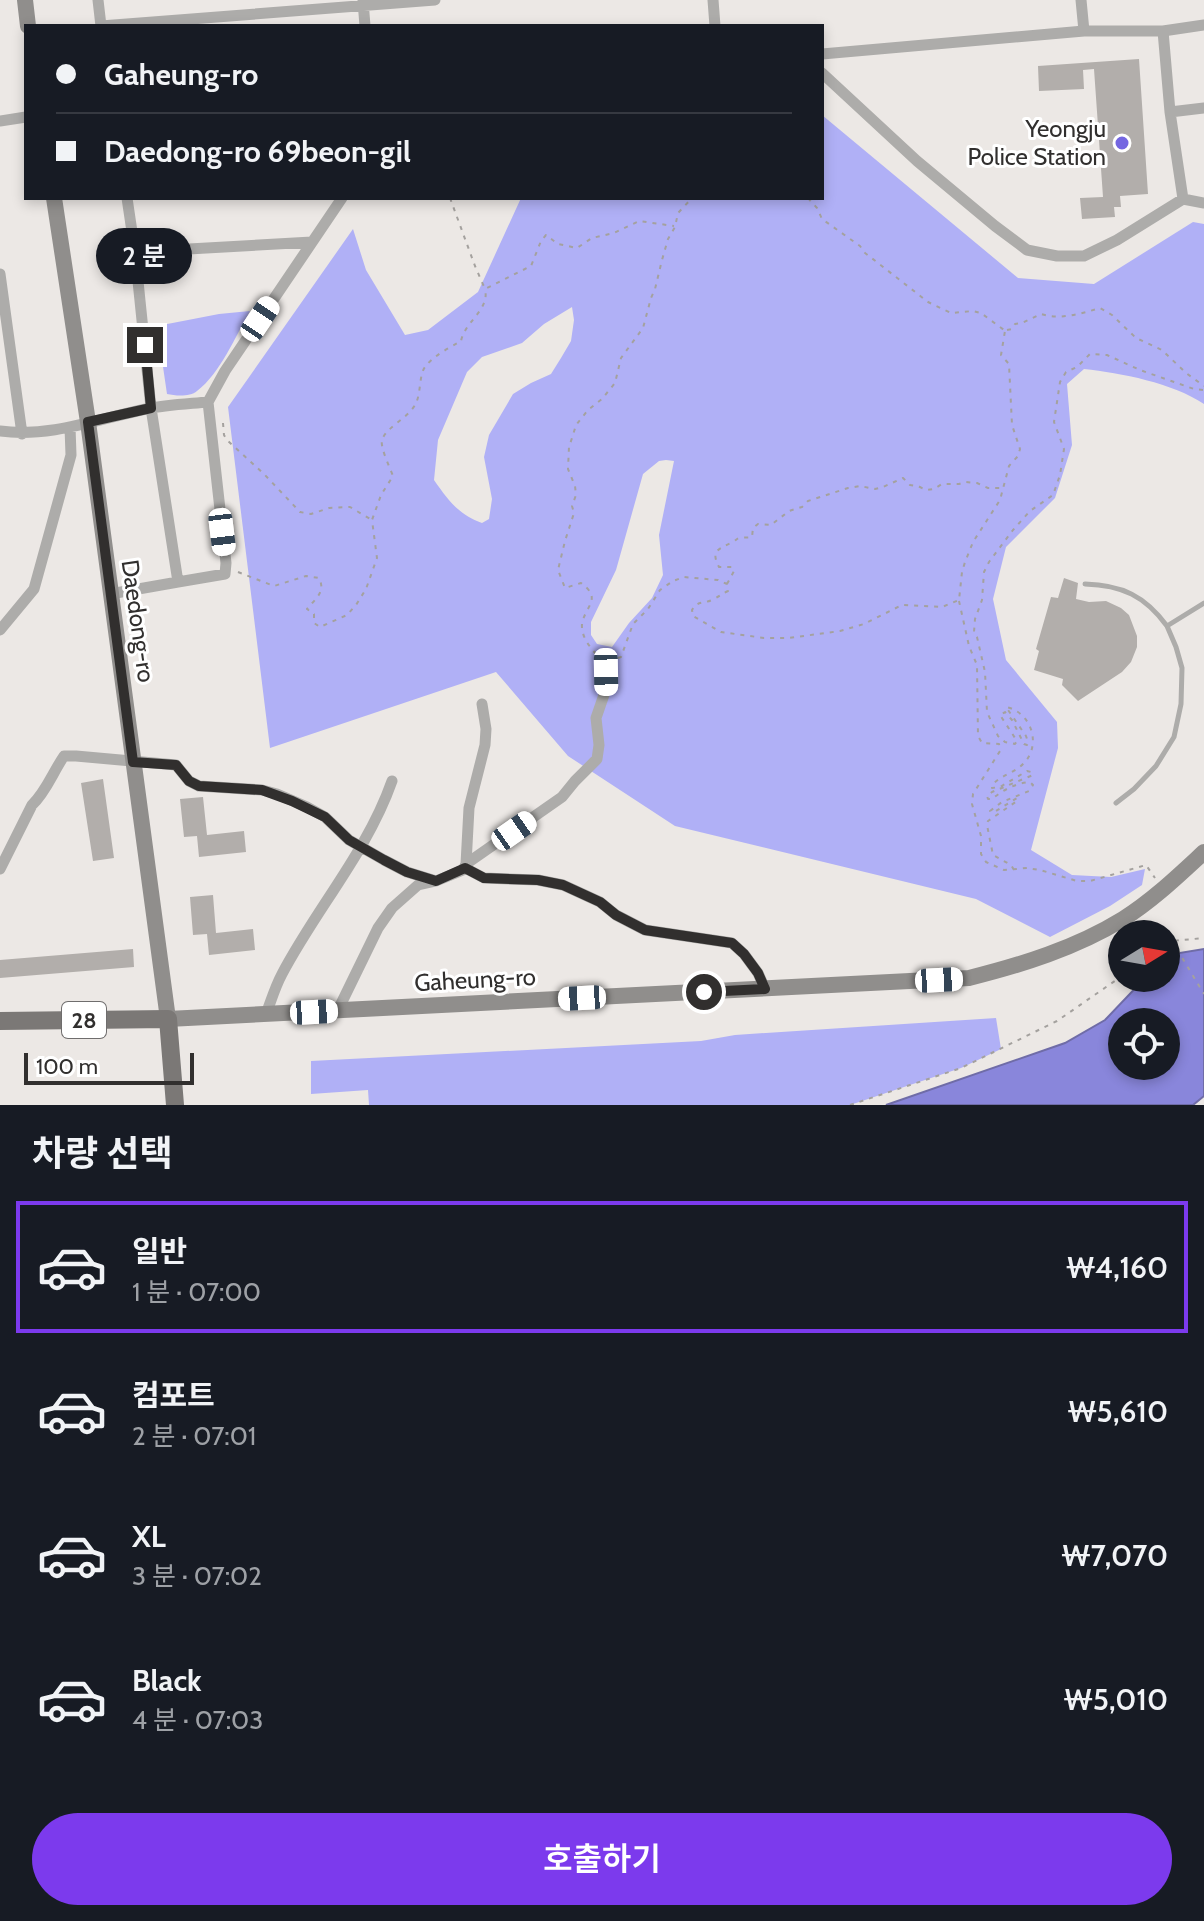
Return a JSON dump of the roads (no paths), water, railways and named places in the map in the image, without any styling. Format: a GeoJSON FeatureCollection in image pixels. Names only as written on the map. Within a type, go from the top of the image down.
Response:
{"type":"FeatureCollection","features":[{"type":"Feature","properties":{"kind":"main road"},"geometry":{"type":"LineString","coordinates":[[25,0],[28,24]]}},
{"type":"Feature","properties":{"kind":"main road","name":"Daedong-ro"},"geometry":{"type":"LineString","coordinates":[[54,200],[88,422],[168,1019],[175,1105]]}},
{"type":"Feature","properties":{"kind":"main road","name":"Gaheung-ro"},"geometry":{"type":"LineString","coordinates":[[0,1021],[168,1019],[969,978],[1016,966],[1071,945],[1122,919],[1163,890],[1204,852]]}},
{"type":"Feature","properties":{"kind":"street"},"geometry":{"type":"LineString","coordinates":[[98,0],[101,24]]}},
{"type":"Feature","properties":{"kind":"street"},"geometry":{"type":"LineString","coordinates":[[124,24],[363,3],[435,0]]}},
{"type":"Feature","properties":{"kind":"street"},"geometry":{"type":"LineString","coordinates":[[713,0],[715,24]]}},
{"type":"Feature","properties":{"kind":"street"},"geometry":{"type":"LineString","coordinates":[[1081,0],[1084,31]]}},
{"type":"Feature","properties":{"kind":"street"},"geometry":{"type":"LineString","coordinates":[[363,3],[365,24]]}},
{"type":"Feature","properties":{"kind":"street"},"geometry":{"type":"LineString","coordinates":[[824,54],[1084,31],[1163,31],[1204,25]]}},
{"type":"Feature","properties":{"kind":"street"},"geometry":{"type":"LineString","coordinates":[[1163,31],[1170,112],[1183,199]]}},
{"type":"Feature","properties":{"kind":"street"},"geometry":{"type":"LineString","coordinates":[[824,75],[917,161],[1027,250],[1057,256],[1084,256],[1117,240],[1183,199],[1204,203]]}},
{"type":"Feature","properties":{"kind":"street"},"geometry":{"type":"LineString","coordinates":[[1170,112],[1204,108]]}},
{"type":"Feature","properties":{"kind":"street"},"geometry":{"type":"LineString","coordinates":[[0,121],[24,117]]}},
{"type":"Feature","properties":{"kind":"street"},"geometry":{"type":"LineString","coordinates":[[127,200],[151,408],[178,582]]}},
{"type":"Feature","properties":{"kind":"street"},"geometry":{"type":"LineString","coordinates":[[110,594],[225,574],[208,406],[225,371],[341,200]]}},
{"type":"Feature","properties":{"kind":"street"},"geometry":{"type":"LineString","coordinates":[[135,252],[312,242]]}},
{"type":"Feature","properties":{"kind":"street"},"geometry":{"type":"LineString","coordinates":[[0,274],[22,434]]}},
{"type":"Feature","properties":{"kind":"street"},"geometry":{"type":"LineString","coordinates":[[0,431],[22,434],[70,427],[151,408],[208,406]]}},
{"type":"Feature","properties":{"kind":"street"},"geometry":{"type":"LineString","coordinates":[[0,630],[34,589],[71,455],[70,427]]}},
{"type":"Feature","properties":{"kind":"street"},"geometry":{"type":"LineString","coordinates":[[338,1010],[378,928],[392,908],[418,885],[436,881],[466,866],[562,797],[597,759],[596,718],[606,689],[606,657]]}},
{"type":"Feature","properties":{"kind":"street"},"geometry":{"type":"LineString","coordinates":[[466,866],[469,808],[486,737],[482,704]]}},
{"type":"Feature","properties":{"kind":"street"},"geometry":{"type":"LineString","coordinates":[[0,869],[32,805],[39,799],[64,756],[76,756],[176,765],[189,781],[199,786],[262,790],[277,794],[325,817],[349,840],[407,872],[436,881]]}},
{"type":"Feature","properties":{"kind":"street"},"geometry":{"type":"LineString","coordinates":[[266,1014],[281,975],[361,846],[392,781]]}},
{"type":"Feature","properties":{"kind":"street"},"geometry":{"type":"LineString","coordinates":[[466,866],[484,878],[538,880],[563,885],[600,902],[616,915],[645,930],[732,943],[758,973],[765,989]]}},
{"type":"Feature","properties":{"kind":"lane"},"geometry":{"type":"LineString","coordinates":[[1085,584],[1104,584],[1129,591],[1156,611],[1167,626],[1182,668],[1181,704],[1174,737],[1156,766],[1116,803]]}},
{"type":"Feature","properties":{"kind":"lane"},"geometry":{"type":"LineString","coordinates":[[1167,626],[1204,603]]}},
{"type":"Feature","properties":{"kind":"place","name":"Yeongju Police Station"},"geometry":{"type":"Point","coordinates":[1122,143]}}]}
